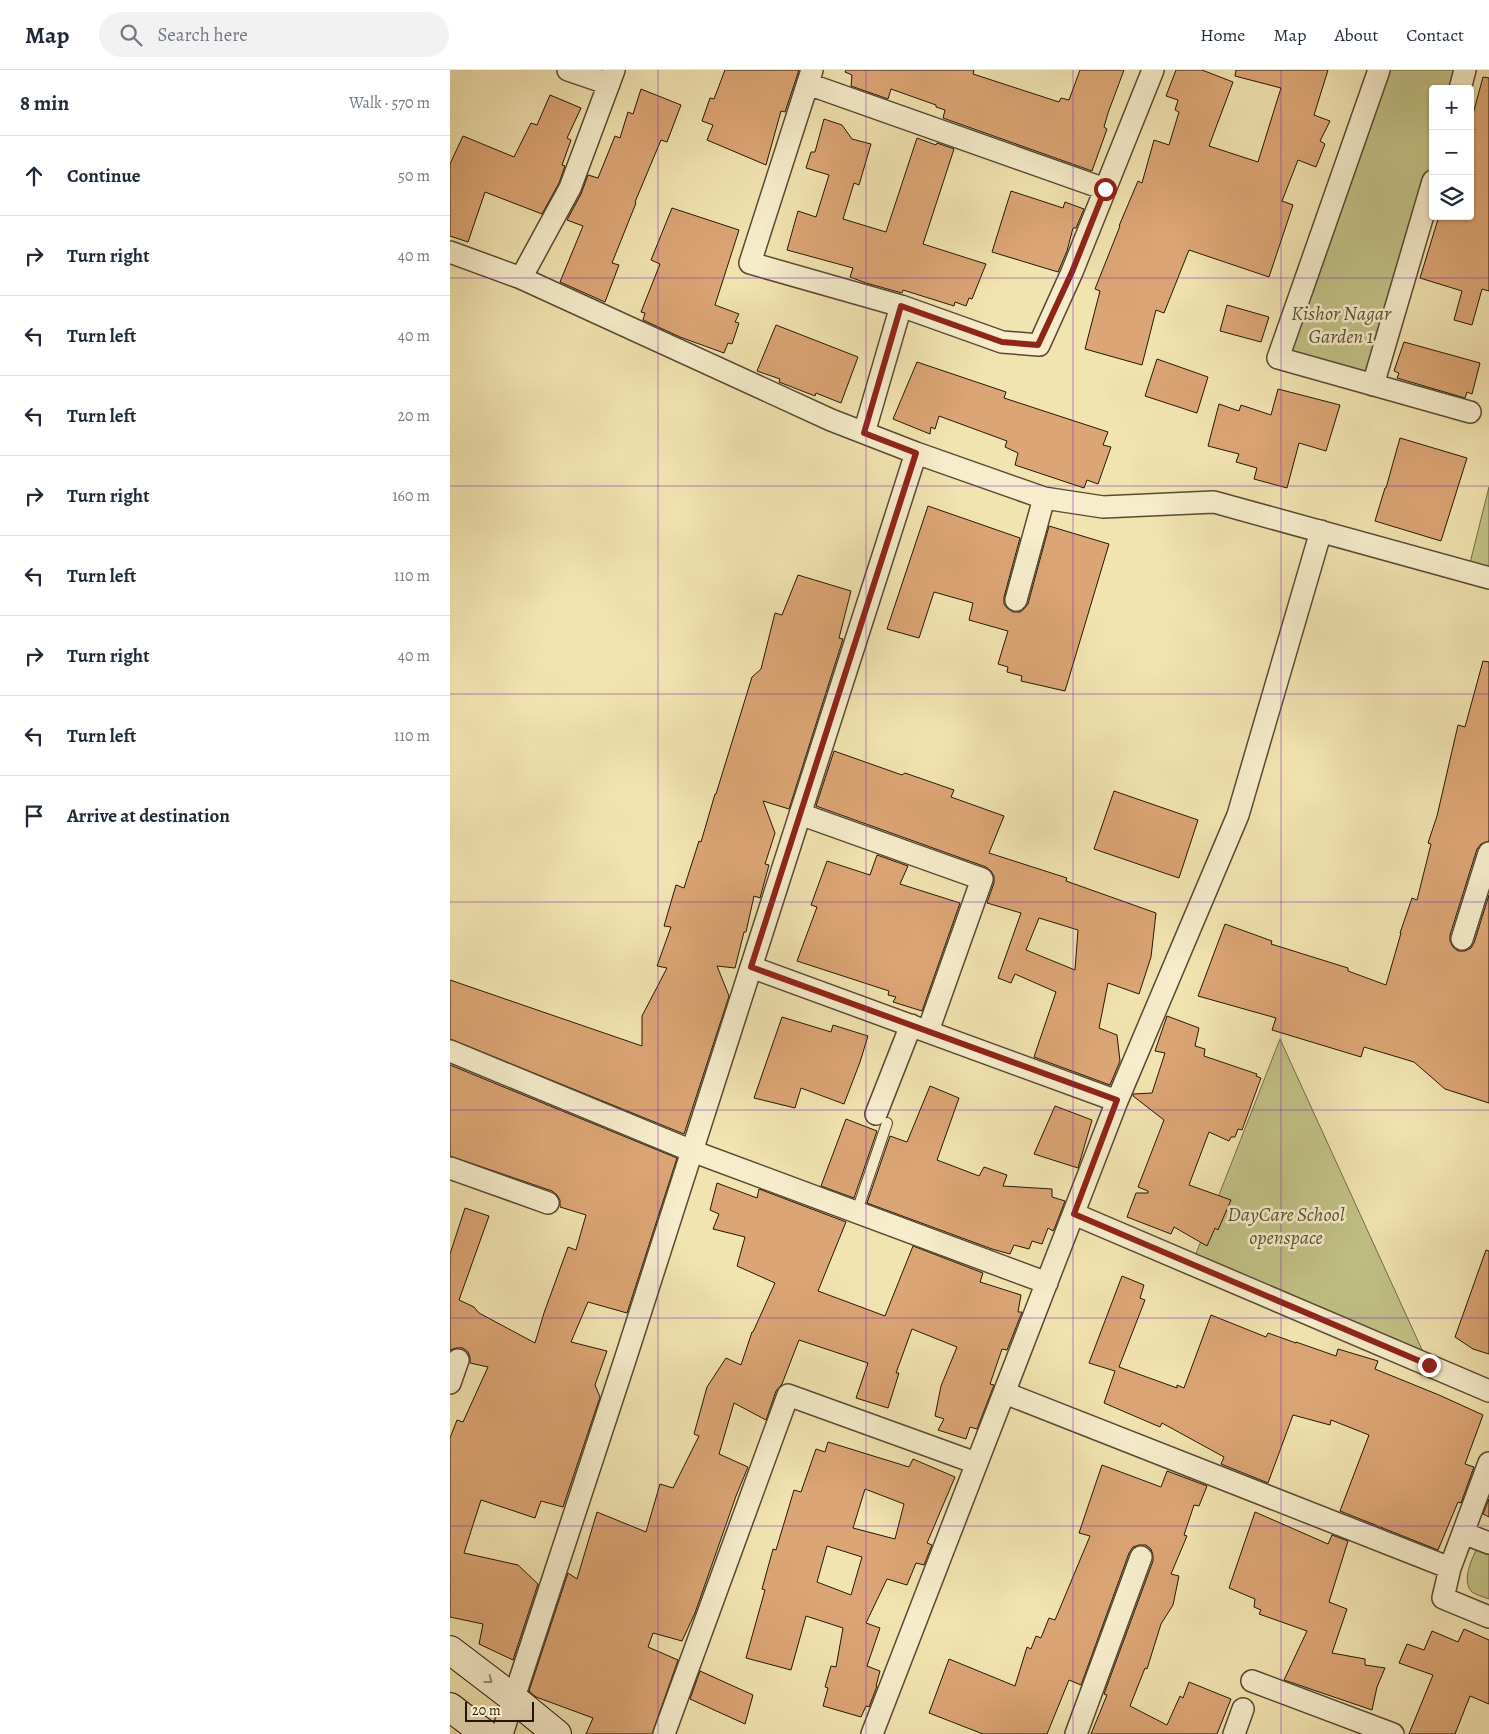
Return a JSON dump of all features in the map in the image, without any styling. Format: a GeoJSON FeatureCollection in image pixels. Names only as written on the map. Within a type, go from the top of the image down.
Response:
{"type":"FeatureCollection","features":[{"type":"Feature","properties":{"kind":"main road"},"geometry":{"type":"LineString","coordinates":[[450,1650],[557,1734]]}},
{"type":"Feature","properties":{"kind":"main road"},"geometry":{"type":"LineString","coordinates":[[450,1706],[485,1734]]}},
{"type":"Feature","properties":{"kind":"street"},"geometry":{"type":"LineString","coordinates":[[521,278],[570,188],[612,77],[568,70]]}},
{"type":"Feature","properties":{"kind":"street"},"geometry":{"type":"LineString","coordinates":[[1105,189],[810,77],[750,263],[901,306],[1002,342],[1038,345],[1072,272],[1153,70]]}},
{"type":"Feature","properties":{"kind":"street"},"geometry":{"type":"LineString","coordinates":[[1379,70],[1278,358],[1470,412]]}},
{"type":"Feature","properties":{"kind":"street"},"geometry":{"type":"LineString","coordinates":[[1461,85],[1465,70]]}},
{"type":"Feature","properties":{"kind":"street"},"geometry":{"type":"LineString","coordinates":[[1374,385],[1429,195]]}},
{"type":"Feature","properties":{"kind":"street"},"geometry":{"type":"LineString","coordinates":[[450,252],[521,278],[831,420],[916,453],[1044,498],[1103,508],[1214,502],[1489,578]]}},
{"type":"Feature","properties":{"kind":"street"},"geometry":{"type":"LineString","coordinates":[[864,433],[901,306]]}},
{"type":"Feature","properties":{"kind":"street"},"geometry":{"type":"LineString","coordinates":[[502,1734],[619,1378],[916,453]]}},
{"type":"Feature","properties":{"kind":"street"},"geometry":{"type":"LineString","coordinates":[[1016,600],[1044,498]]}},
{"type":"Feature","properties":{"kind":"street"},"geometry":{"type":"LineString","coordinates":[[872,1734],[1117,1100],[1238,815],[1321,531]]}},
{"type":"Feature","properties":{"kind":"street"},"geometry":{"type":"LineString","coordinates":[[800,814],[982,879],[881,1119]]}},
{"type":"Feature","properties":{"kind":"street"},"geometry":{"type":"LineString","coordinates":[[1462,939],[1489,853]]}},
{"type":"Feature","properties":{"kind":"street"},"geometry":{"type":"LineString","coordinates":[[751,967],[1117,1100]]}},
{"type":"Feature","properties":{"kind":"street"},"geometry":{"type":"LineString","coordinates":[[450,1052],[692,1150],[1047,1283]]}},
{"type":"Feature","properties":{"kind":"street"},"geometry":{"type":"LineString","coordinates":[[450,1168],[548,1204]]}},
{"type":"Feature","properties":{"kind":"street"},"geometry":{"type":"LineString","coordinates":[[1074,1214],[1489,1391]]}},
{"type":"Feature","properties":{"kind":"street"},"geometry":{"type":"LineString","coordinates":[[450,1383],[458,1360]]}},
{"type":"Feature","properties":{"kind":"street"},"geometry":{"type":"LineString","coordinates":[[1005,1393],[1450,1568]]}},
{"type":"Feature","properties":{"kind":"street"},"geometry":{"type":"LineString","coordinates":[[664,1734],[788,1395],[976,1463]]}},
{"type":"Feature","properties":{"kind":"street"},"geometry":{"type":"LineString","coordinates":[[1489,1463],[1450,1568],[1443,1598],[1489,1617]]}},
{"type":"Feature","properties":{"kind":"street"},"geometry":{"type":"LineString","coordinates":[[1463,1533],[1489,1543]]}},
{"type":"Feature","properties":{"kind":"street"},"geometry":{"type":"LineString","coordinates":[[1076,1734],[1141,1557]]}},
{"type":"Feature","properties":{"kind":"street"},"geometry":{"type":"LineString","coordinates":[[1252,1681],[1393,1734]]}},
{"type":"Feature","properties":{"kind":"street"},"geometry":{"type":"LineString","coordinates":[[1234,1734],[1243,1710]]}},
{"type":"Feature","properties":{"kind":"lane"},"geometry":{"type":"LineString","coordinates":[[857,1211],[881,1119]]}},
{"type":"Feature","properties":{"kind":"green space","name":"Kishor Nagar Garden 1"},"geometry":{"type":"Polygon","coordinates":[[[1381,70],[1465,70],[1461,85],[1429,85],[1429,195],[1373,385],[1278,358],[1381,70]]]}},
{"type":"Feature","properties":{"kind":"green space"},"geometry":{"type":"Polygon","coordinates":[[[1489,487],[1489,578],[1468,571],[1489,487]]]}},
{"type":"Feature","properties":{"kind":"green space","name":"DayCare School openspace"},"geometry":{"type":"Polygon","coordinates":[[[1280,1039],[1429,1365],[1192,1264],[1280,1039]]]}},
{"type":"Feature","properties":{"kind":"green space"},"geometry":{"type":"Polygon","coordinates":[[[1489,1530],[1489,1599],[1471,1591],[1467,1577],[1476,1551],[1489,1530]]]}},
{"type":"Feature","properties":{"kind":"building"},"geometry":{"type":"Polygon","coordinates":[[[725,70],[799,70],[785,112],[781,111],[766,165],[707,140],[713,125],[702,121],[710,98],[714,99],[725,70]]]}},
{"type":"Feature","properties":{"kind":"building"},"geometry":{"type":"Polygon","coordinates":[[[846,70],[974,70],[973,74],[1059,102],[1061,98],[1069,100],[1080,70],[1124,70],[1108,113],[1104,127],[1107,129],[1092,171],[943,118],[945,110],[891,89],[888,99],[851,86],[852,75],[845,72],[846,70]]]}},
{"type":"Feature","properties":{"kind":"building"},"geometry":{"type":"Polygon","coordinates":[[[1176,70],[1202,70],[1233,82],[1209,146],[1258,162],[1281,88],[1235,76],[1236,70],[1328,70],[1314,115],[1330,121],[1320,141],[1325,144],[1316,167],[1298,160],[1282,201],[1293,205],[1269,277],[1189,250],[1164,313],[1156,310],[1142,365],[1085,349],[1100,291],[1095,289],[1138,181],[1142,183],[1154,140],[1169,145],[1179,112],[1175,110],[1178,100],[1166,96],[1176,70]]]}},
{"type":"Feature","properties":{"kind":"building"},"geometry":{"type":"Polygon","coordinates":[[[1483,77],[1489,78],[1489,291],[1482,289],[1472,325],[1454,320],[1462,291],[1420,278],[1438,220],[1474,220],[1474,110],[1483,77]]]}},
{"type":"Feature","properties":{"kind":"building"},"geometry":{"type":"Polygon","coordinates":[[[641,89],[681,105],[667,142],[661,140],[635,202],[612,263],[619,265],[605,302],[560,282],[583,226],[567,220],[581,194],[588,175],[598,178],[615,136],[620,138],[628,112],[633,114],[641,89]]]}},
{"type":"Feature","properties":{"kind":"building"},"geometry":{"type":"Polygon","coordinates":[[[550,95],[581,108],[567,138],[571,140],[562,165],[565,166],[559,183],[542,214],[485,192],[468,242],[450,236],[450,164],[463,136],[514,157],[531,123],[537,125],[550,95]]]}},
{"type":"Feature","properties":{"kind":"building"},"geometry":{"type":"Polygon","coordinates":[[[824,119],[842,125],[852,139],[871,144],[859,185],[854,183],[843,219],[886,232],[917,138],[954,149],[923,244],[986,264],[972,299],[969,298],[966,306],[955,302],[954,306],[903,290],[902,293],[866,283],[850,277],[853,268],[787,250],[798,211],[816,217],[829,175],[806,168],[811,152],[815,152],[824,119]]]}},
{"type":"Feature","properties":{"kind":"building"},"geometry":{"type":"Polygon","coordinates":[[[1011,191],[1063,208],[1065,202],[1084,209],[1076,228],[1073,228],[1067,251],[1058,272],[992,252],[1011,191]]]}},
{"type":"Feature","properties":{"kind":"building"},"geometry":{"type":"Polygon","coordinates":[[[672,208],[739,230],[715,305],[739,314],[735,322],[739,323],[732,344],[728,343],[724,353],[680,337],[643,320],[645,313],[641,312],[660,264],[651,260],[672,208]]]}},
{"type":"Feature","properties":{"kind":"building"},"geometry":{"type":"Polygon","coordinates":[[[1227,305],[1269,317],[1261,342],[1220,331],[1227,305]]]}},
{"type":"Feature","properties":{"kind":"building"},"geometry":{"type":"Polygon","coordinates":[[[776,325],[858,357],[841,403],[816,393],[815,396],[779,382],[780,379],[757,371],[776,325]]]}},
{"type":"Feature","properties":{"kind":"building"},"geometry":{"type":"Polygon","coordinates":[[[1404,342],[1480,363],[1472,394],[1467,392],[1465,398],[1397,378],[1399,373],[1394,371],[1404,342]]]}},
{"type":"Feature","properties":{"kind":"building"},"geometry":{"type":"Polygon","coordinates":[[[1157,359],[1208,377],[1197,413],[1145,396],[1157,359]]]}},
{"type":"Feature","properties":{"kind":"building"},"geometry":{"type":"Polygon","coordinates":[[[917,362],[1006,392],[1004,398],[1108,432],[1103,445],[1111,447],[1098,484],[1087,480],[1084,488],[1015,465],[1018,453],[1005,447],[1007,441],[939,416],[935,429],[931,427],[930,434],[893,419],[917,362]]]}},
{"type":"Feature","properties":{"kind":"building"},"geometry":{"type":"Polygon","coordinates":[[[1278,389],[1340,405],[1326,451],[1299,443],[1287,488],[1254,479],[1257,468],[1236,462],[1239,454],[1208,446],[1219,404],[1239,411],[1241,405],[1271,415],[1278,389]]]}},
{"type":"Feature","properties":{"kind":"building"},"geometry":{"type":"Polygon","coordinates":[[[1400,438],[1467,458],[1441,541],[1375,521],[1400,438]]]}},
{"type":"Feature","properties":{"kind":"building"},"geometry":{"type":"Polygon","coordinates":[[[928,506],[1020,538],[1004,597],[1004,604],[1013,612],[1020,612],[1028,604],[1049,526],[1109,544],[1065,691],[1021,681],[1022,676],[1007,672],[1008,667],[998,664],[1008,631],[969,620],[973,603],[934,592],[919,638],[887,629],[928,506]]]}},
{"type":"Feature","properties":{"kind":"building"},"geometry":{"type":"Polygon","coordinates":[[[798,575],[851,591],[839,638],[843,639],[789,809],[763,801],[775,833],[765,864],[769,865],[760,898],[754,896],[735,968],[717,966],[729,996],[684,1134],[450,1039],[450,980],[642,1046],[642,1016],[667,968],[657,966],[671,927],[664,926],[676,885],[684,888],[699,841],[701,842],[752,677],[761,669],[775,613],[782,615],[798,575]]]}},
{"type":"Feature","properties":{"kind":"building"},"geometry":{"type":"Polygon","coordinates":[[[1483,661],[1489,662],[1489,841],[1481,844],[1477,849],[1450,935],[1450,941],[1458,951],[1465,951],[1471,948],[1489,895],[1489,1103],[1445,1089],[1414,1062],[1364,1047],[1361,1057],[1272,1030],[1276,1018],[1198,996],[1225,924],[1272,941],[1271,944],[1348,968],[1348,971],[1386,985],[1412,898],[1417,900],[1431,844],[1428,843],[1437,816],[1458,725],[1465,727],[1483,661]]]}},
{"type":"Feature","properties":{"kind":"building"},"geometry":{"type":"Polygon","coordinates":[[[834,751],[902,775],[905,773],[954,790],[951,797],[1004,816],[989,853],[1067,878],[1066,881],[1156,913],[1151,957],[1139,994],[1108,983],[1099,1028],[1117,1035],[1120,1061],[1110,1085],[1034,1057],[1056,992],[1015,974],[1011,983],[998,978],[1021,913],[987,903],[994,883],[994,876],[991,871],[986,867],[816,806],[834,751]],[[1039,918],[1026,950],[1075,970],[1078,930],[1039,918]]]}},
{"type":"Feature","properties":{"kind":"building"},"geometry":{"type":"Polygon","coordinates":[[[1114,791],[1198,820],[1179,878],[1094,849],[1114,791]]]}},
{"type":"Feature","properties":{"kind":"building"},"geometry":{"type":"Polygon","coordinates":[[[877,855],[908,866],[900,884],[960,903],[922,1011],[893,1002],[896,997],[888,995],[889,991],[797,961],[817,907],[811,905],[827,861],[870,875],[877,855]]]}},
{"type":"Feature","properties":{"kind":"building"},"geometry":{"type":"Polygon","coordinates":[[[1167,1016],[1199,1028],[1195,1046],[1205,1049],[1204,1056],[1257,1074],[1256,1076],[1261,1078],[1242,1130],[1238,1129],[1235,1137],[1231,1137],[1229,1141],[1209,1132],[1189,1185],[1231,1200],[1218,1230],[1215,1228],[1207,1246],[1174,1227],[1171,1234],[1127,1217],[1136,1193],[1148,1193],[1148,1191],[1138,1187],[1164,1120],[1133,1096],[1133,1094],[1152,1093],[1165,1053],[1155,1051],[1167,1016]]]}},
{"type":"Feature","properties":{"kind":"building"},"geometry":{"type":"Polygon","coordinates":[[[782,1017],[831,1032],[833,1025],[868,1036],[844,1104],[801,1088],[795,1108],[754,1098],[782,1017]]]}},
{"type":"Feature","properties":{"kind":"building"},"geometry":{"type":"Polygon","coordinates":[[[450,1065],[677,1158],[627,1313],[588,1302],[571,1342],[607,1351],[595,1385],[600,1397],[563,1507],[541,1501],[535,1518],[481,1500],[464,1553],[518,1565],[538,1584],[513,1660],[479,1644],[483,1624],[450,1617],[450,1438],[457,1420],[463,1422],[488,1367],[470,1363],[468,1352],[463,1348],[450,1350],[450,1254],[465,1208],[489,1216],[459,1300],[535,1343],[568,1247],[576,1250],[586,1215],[560,1207],[560,1200],[552,1191],[450,1156],[450,1065]]]}},
{"type":"Feature","properties":{"kind":"building"},"geometry":{"type":"Polygon","coordinates":[[[930,1086],[959,1098],[937,1160],[979,1176],[984,1167],[1007,1175],[1003,1186],[1052,1189],[1052,1197],[1065,1201],[1053,1231],[1048,1228],[1042,1244],[1032,1241],[1029,1249],[1014,1245],[1010,1254],[867,1203],[890,1136],[907,1142],[930,1086]]]}},
{"type":"Feature","properties":{"kind":"building"},"geometry":{"type":"Polygon","coordinates":[[[1055,1106],[1092,1120],[1078,1168],[1034,1154],[1055,1106]]]}},
{"type":"Feature","properties":{"kind":"building"},"geometry":{"type":"Polygon","coordinates":[[[846,1119],[877,1131],[854,1198],[821,1186],[846,1119]]]}},
{"type":"Feature","properties":{"kind":"building"},"geometry":{"type":"Polygon","coordinates":[[[717,1183],[757,1198],[759,1189],[846,1222],[818,1291],[885,1316],[913,1246],[983,1273],[980,1282],[1021,1295],[1018,1312],[1022,1312],[1007,1350],[1002,1349],[990,1384],[994,1385],[977,1429],[970,1427],[966,1439],[938,1430],[944,1419],[935,1416],[941,1386],[957,1347],[912,1329],[896,1373],[899,1373],[888,1408],[856,1398],[868,1363],[799,1340],[782,1384],[776,1391],[766,1420],[734,1403],[719,1454],[748,1467],[695,1613],[682,1641],[653,1633],[648,1647],[678,1660],[652,1734],[586,1734],[593,1718],[536,1697],[529,1691],[568,1573],[577,1579],[597,1512],[646,1532],[660,1484],[673,1488],[699,1436],[694,1434],[707,1387],[726,1358],[741,1365],[752,1332],[775,1283],[737,1266],[745,1237],[713,1229],[719,1214],[710,1210],[717,1183]]]}},
{"type":"Feature","properties":{"kind":"building"},"geometry":{"type":"Polygon","coordinates":[[[1486,1250],[1489,1251],[1489,1354],[1473,1349],[1455,1337],[1486,1250]]]}},
{"type":"Feature","properties":{"kind":"building"},"geometry":{"type":"Polygon","coordinates":[[[1122,1276],[1144,1285],[1140,1298],[1145,1300],[1119,1367],[1177,1388],[1177,1385],[1184,1388],[1211,1315],[1266,1337],[1268,1333],[1336,1356],[1338,1349],[1378,1361],[1375,1369],[1483,1415],[1465,1464],[1474,1467],[1461,1503],[1458,1502],[1438,1550],[1340,1511],[1369,1435],[1331,1420],[1330,1425],[1293,1415],[1268,1483],[1221,1464],[1224,1457],[1162,1423],[1160,1427],[1104,1403],[1115,1371],[1089,1363],[1122,1276]]]}},
{"type":"Feature","properties":{"kind":"building"},"geometry":{"type":"Polygon","coordinates":[[[828,1442],[909,1467],[913,1459],[955,1477],[927,1543],[932,1545],[924,1565],[916,1563],[907,1585],[887,1579],[866,1623],[880,1628],[867,1666],[880,1671],[877,1686],[869,1707],[866,1706],[861,1717],[823,1706],[828,1688],[825,1687],[831,1666],[836,1667],[843,1628],[806,1616],[791,1670],[746,1658],[765,1590],[762,1589],[773,1549],[776,1550],[794,1490],[801,1492],[816,1449],[825,1452],[828,1442]],[[865,1489],[853,1528],[895,1539],[904,1504],[865,1489]],[[827,1546],[817,1582],[851,1595],[862,1557],[827,1546]]]}},
{"type":"Feature","properties":{"kind":"building"},"geometry":{"type":"Polygon","coordinates":[[[1102,1465],[1161,1487],[1167,1471],[1207,1486],[1199,1506],[1194,1505],[1184,1535],[1187,1536],[1171,1574],[1179,1576],[1173,1605],[1161,1624],[1147,1669],[1145,1668],[1130,1706],[1167,1725],[1180,1696],[1183,1698],[1189,1682],[1231,1699],[1217,1734],[1091,1734],[1107,1695],[1104,1694],[1153,1561],[1151,1549],[1146,1545],[1133,1547],[1129,1553],[1081,1685],[1069,1680],[1047,1734],[983,1734],[929,1713],[949,1659],[1015,1686],[1027,1647],[1031,1649],[1036,1636],[1041,1638],[1049,1618],[1055,1620],[1090,1536],[1079,1533],[1102,1465]]]}},
{"type":"Feature","properties":{"kind":"building"},"geometry":{"type":"Polygon","coordinates":[[[1489,1499],[1489,1517],[1483,1514],[1489,1499]]]}},
{"type":"Feature","properties":{"kind":"building"},"geometry":{"type":"Polygon","coordinates":[[[1255,1512],[1328,1544],[1332,1535],[1348,1541],[1329,1602],[1347,1609],[1332,1653],[1365,1659],[1365,1665],[1385,1668],[1377,1687],[1372,1710],[1284,1680],[1307,1631],[1259,1614],[1261,1610],[1254,1607],[1255,1599],[1229,1588],[1255,1512]]]}},
{"type":"Feature","properties":{"kind":"building"},"geometry":{"type":"Polygon","coordinates":[[[1464,1629],[1489,1640],[1489,1704],[1470,1696],[1455,1734],[1409,1734],[1433,1675],[1399,1663],[1407,1644],[1424,1650],[1432,1631],[1458,1642],[1464,1629]]]}},
{"type":"Feature","properties":{"kind":"building"},"geometry":{"type":"Polygon","coordinates":[[[700,1671],[753,1695],[745,1724],[690,1699],[700,1671]]]}},
{"type":"Feature","properties":{"kind":"route"},"geometry":{"type":"LineString","coordinates":[[1105,189],[1072,272],[1038,345],[1002,342],[901,306],[864,433],[916,453],[751,967],[1117,1100],[1074,1214],[1429,1365]]}}]}
